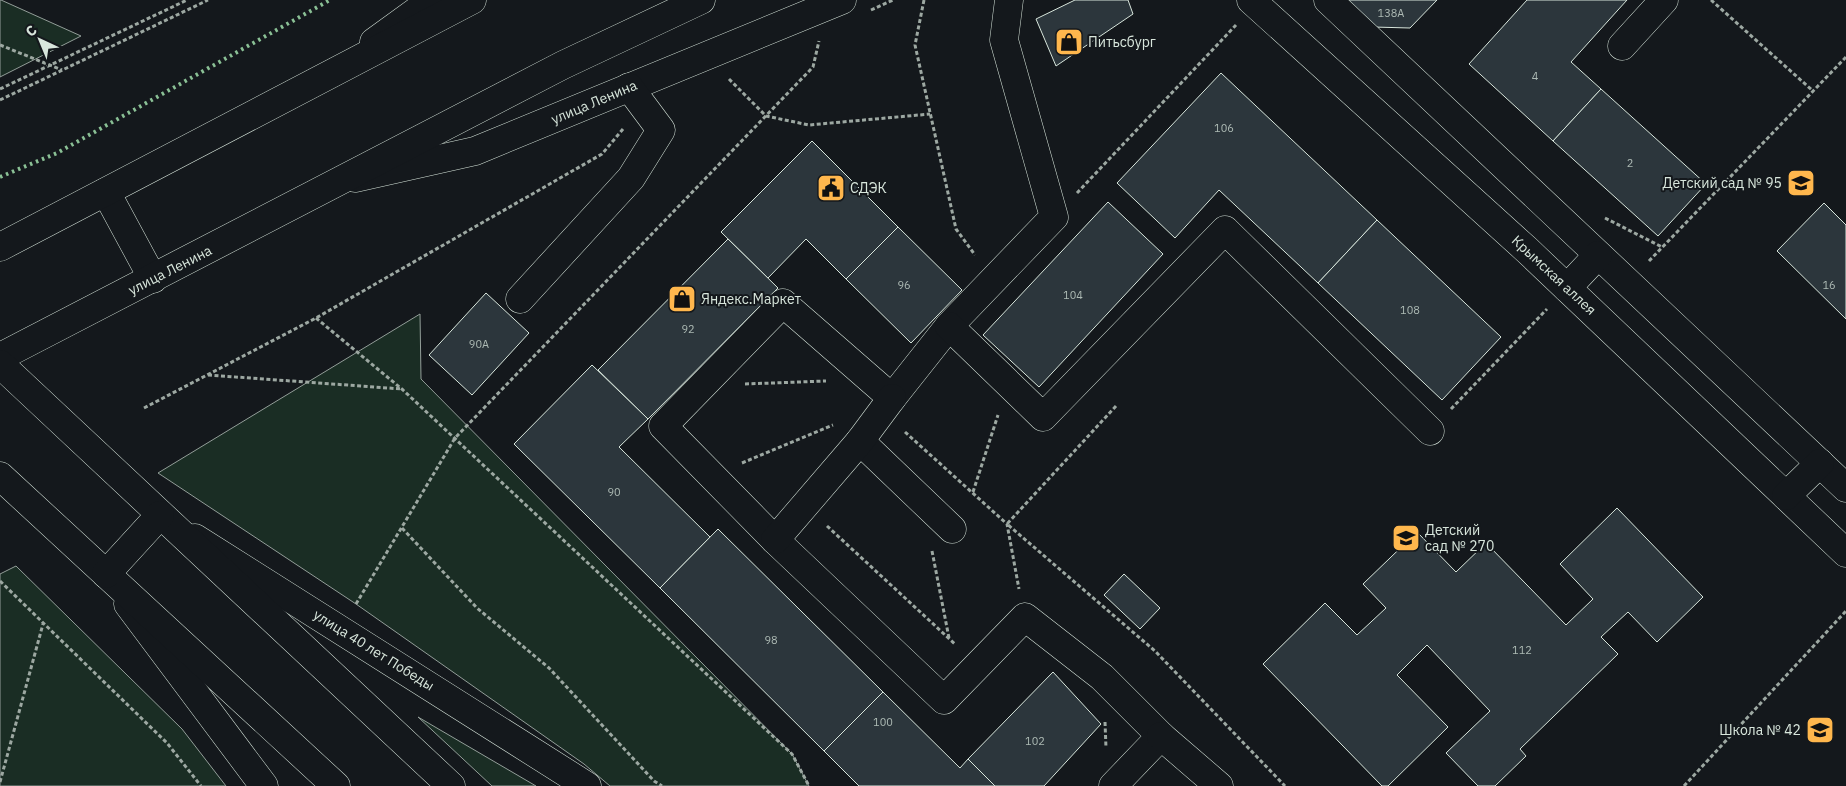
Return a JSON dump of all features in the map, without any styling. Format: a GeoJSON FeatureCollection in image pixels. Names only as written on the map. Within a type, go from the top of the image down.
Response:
{"type":"FeatureCollection","features":[{"type":"Feature","properties":{"kind":"street"},"geometry":{"type":"LineString","coordinates":[[334,72],[432,0]]}},
{"type":"Feature","properties":{"kind":"street"},"geometry":{"type":"LineString","coordinates":[[0,247],[472,0]]}},
{"type":"Feature","properties":{"kind":"street","name":"улица Ленина"},"geometry":{"type":"LineString","coordinates":[[0,357],[563,65],[701,0]]}},
{"type":"Feature","properties":{"kind":"street"},"geometry":{"type":"LineString","coordinates":[[775,540],[866,432],[949,326],[1054,217],[1004,40],[1009,0]]}},
{"type":"Feature","properties":{"kind":"street"},"geometry":{"type":"LineString","coordinates":[[1328,0],[1846,488]]}},
{"type":"Feature","properties":{"kind":"street"},"geometry":{"type":"LineString","coordinates":[[1622,46],[1664,0]]}},
{"type":"Feature","properties":{"kind":"street","name":"Крымская аллея"},"geometry":{"type":"LineString","coordinates":[[1256,1],[1567,288],[1846,553]]}},
{"type":"Feature","properties":{"kind":"street","name":"улица Ленина"},"geometry":{"type":"LineString","coordinates":[[339,182],[475,151],[834,3]]}},
{"type":"Feature","properties":{"kind":"street"},"geometry":{"type":"LineString","coordinates":[[520,299],[631,178],[661,130],[629,87]]}},
{"type":"Feature","properties":{"kind":"street"},"geometry":{"type":"LineString","coordinates":[[106,192],[153,279]]}},
{"type":"Feature","properties":{"kind":"street"},"geometry":{"type":"LineString","coordinates":[[949,326],[1042,417],[1225,230],[1430,431]]}},
{"type":"Feature","properties":{"kind":"street"},"geometry":{"type":"LineString","coordinates":[[1567,288],[1598,255]]}},
{"type":"Feature","properties":{"kind":"street"},"geometry":{"type":"LineString","coordinates":[[892,398],[783,303],[663,426],[775,540],[944,700],[1025,617],[1102,677],[1161,736],[1219,786]]}},
{"type":"Feature","properties":{"kind":"street","name":"улица 40 лет Победы"},"geometry":{"type":"LineString","coordinates":[[0,364],[160,516],[451,786]]}},
{"type":"Feature","properties":{"kind":"street"},"geometry":{"type":"LineString","coordinates":[[866,432],[952,529]]}},
{"type":"Feature","properties":{"kind":"street"},"geometry":{"type":"LineString","coordinates":[[1786,496],[1820,463]]}},
{"type":"Feature","properties":{"kind":"street"},"geometry":{"type":"LineString","coordinates":[[0,476],[336,786]]}},
{"type":"Feature","properties":{"kind":"street"},"geometry":{"type":"LineString","coordinates":[[106,574],[160,516]]}},
{"type":"Feature","properties":{"kind":"street","name":"улица 40 лет Победы"},"geometry":{"type":"LineString","coordinates":[[160,516],[587,786]]}},
{"type":"Feature","properties":{"kind":"street"},"geometry":{"type":"LineString","coordinates":[[106,574],[264,786]]}},
{"type":"Feature","properties":{"kind":"street"},"geometry":{"type":"LineString","coordinates":[[1113,786],[1161,736]]}},
{"type":"Feature","properties":{"kind":"path"},"geometry":{"type":"LineString","coordinates":[[0,89],[187,0]]}},
{"type":"Feature","properties":{"kind":"path"},"geometry":{"type":"LineString","coordinates":[[0,100],[208,0]]}},
{"type":"Feature","properties":{"kind":"path"},"geometry":{"type":"LineString","coordinates":[[866,12],[893,0]]}},
{"type":"Feature","properties":{"kind":"path"},"geometry":{"type":"LineString","coordinates":[[924,0],[915,45],[956,229],[993,280]]}},
{"type":"Feature","properties":{"kind":"path"},"geometry":{"type":"LineString","coordinates":[[1711,0],[1813,91]]}},
{"type":"Feature","properties":{"kind":"path"},"geometry":{"type":"LineString","coordinates":[[1054,217],[1256,1]]}},
{"type":"Feature","properties":{"kind":"path"},"geometry":{"type":"LineString","coordinates":[[356,604],[455,438],[813,68],[834,3]]}},
{"type":"Feature","properties":{"kind":"path"},"geometry":{"type":"LineString","coordinates":[[0,45],[63,70]]}},
{"type":"Feature","properties":{"kind":"path"},"geometry":{"type":"LineString","coordinates":[[706,55],[766,116],[809,125],[930,114]]}},
{"type":"Feature","properties":{"kind":"path"},"geometry":{"type":"LineString","coordinates":[[1628,283],[1846,57]]}},
{"type":"Feature","properties":{"kind":"path"},"geometry":{"type":"LineString","coordinates":[[144,408],[316,318],[602,154],[632,118],[647,112]]}},
{"type":"Feature","properties":{"kind":"path"},"geometry":{"type":"LineString","coordinates":[[1430,431],[1567,288]]}},
{"type":"Feature","properties":{"kind":"path"},"geometry":{"type":"LineString","coordinates":[[316,318],[404,390],[792,754],[809,786]]}},
{"type":"Feature","properties":{"kind":"path"},"geometry":{"type":"LineString","coordinates":[[208,375],[404,390]]}},
{"type":"Feature","properties":{"kind":"path"},"geometry":{"type":"LineString","coordinates":[[702,386],[869,379]]}},
{"type":"Feature","properties":{"kind":"path"},"geometry":{"type":"LineString","coordinates":[[973,492],[1008,384]]}},
{"type":"Feature","properties":{"kind":"path"},"geometry":{"type":"LineString","coordinates":[[1116,406],[1008,524],[1155,651],[1285,786]]}},
{"type":"Feature","properties":{"kind":"path"},"geometry":{"type":"LineString","coordinates":[[712,476],[832,425],[866,432]]}},
{"type":"Feature","properties":{"kind":"path"},"geometry":{"type":"LineString","coordinates":[[804,505],[978,665]]}},
{"type":"Feature","properties":{"kind":"path"},"geometry":{"type":"LineString","coordinates":[[402,528],[477,608],[549,668],[654,781],[662,786]]}},
{"type":"Feature","properties":{"kind":"path"},"geometry":{"type":"LineString","coordinates":[[931,546],[949,639]]}},
{"type":"Feature","properties":{"kind":"path"},"geometry":{"type":"LineString","coordinates":[[0,581],[167,743],[201,786]]}},
{"type":"Feature","properties":{"kind":"path"},"geometry":{"type":"LineString","coordinates":[[1684,786],[1846,611]]}},
{"type":"Feature","properties":{"kind":"path"},"geometry":{"type":"LineString","coordinates":[[0,782],[43,624]]}},
{"type":"Feature","properties":{"kind":"path"},"geometry":{"type":"LineString","coordinates":[[1102,677],[1107,756]]}},
{"type":"Feature","properties":{"kind":"green space"},"geometry":{"type":"Polygon","coordinates":[[[1,0],[81,36],[0,77],[1,0]]]}},
{"type":"Feature","properties":{"kind":"green space"},"geometry":{"type":"Polygon","coordinates":[[[420,314],[421,379],[792,754],[809,786],[610,786],[584,764],[356,604],[158,473],[420,314]]]}},
{"type":"Feature","properties":{"kind":"green space"},"geometry":{"type":"Polygon","coordinates":[[[16,566],[182,729],[226,786],[0,786],[0,574],[16,566]]]}},
{"type":"Feature","properties":{"kind":"green space"},"geometry":{"type":"Polygon","coordinates":[[[418,717],[536,786],[492,786],[418,717]]]}},
{"type":"Feature","properties":{"kind":"building","name":"Питьсбург"},"geometry":{"type":"Polygon","coordinates":[[[1075,0],[1128,0],[1133,14],[1056,66],[1036,19],[1075,0]]]}},
{"type":"Feature","properties":{"kind":"building"},"geometry":{"type":"Polygon","coordinates":[[[1341,0],[1437,0],[1410,28],[1373,27],[1341,0]]]}},
{"type":"Feature","properties":{"kind":"building"},"geometry":{"type":"Polygon","coordinates":[[[1527,0],[1627,0],[1571,62],[1601,89],[1553,141],[1469,64],[1527,0]]]}},
{"type":"Feature","properties":{"kind":"building"},"geometry":{"type":"Polygon","coordinates":[[[1221,73],[1377,220],[1318,283],[1219,190],[1175,238],[1117,183],[1221,73]]]}},
{"type":"Feature","properties":{"kind":"building"},"geometry":{"type":"Polygon","coordinates":[[[1601,89],[1706,184],[1658,236],[1553,141],[1601,89]]]}},
{"type":"Feature","properties":{"kind":"building"},"geometry":{"type":"Polygon","coordinates":[[[812,141],[898,227],[846,279],[806,239],[768,278],[721,232],[812,141]]]}},
{"type":"Feature","properties":{"kind":"building"},"geometry":{"type":"Polygon","coordinates":[[[1108,202],[1163,254],[1039,387],[983,335],[1108,202]]]}},
{"type":"Feature","properties":{"kind":"building"},"geometry":{"type":"Polygon","coordinates":[[[1824,203],[1846,225],[1846,319],[1777,251],[1824,203]]]}},
{"type":"Feature","properties":{"kind":"building"},"geometry":{"type":"Polygon","coordinates":[[[1377,220],[1501,337],[1442,400],[1318,283],[1377,220]]]}},
{"type":"Feature","properties":{"kind":"building"},"geometry":{"type":"Polygon","coordinates":[[[898,227],[962,290],[911,343],[846,279],[898,227]]]}},
{"type":"Feature","properties":{"kind":"building"},"geometry":{"type":"Polygon","coordinates":[[[728,239],[778,288],[648,419],[598,370],[728,239]]]}},
{"type":"Feature","properties":{"kind":"building"},"geometry":{"type":"Polygon","coordinates":[[[486,293],[529,333],[472,395],[429,355],[486,293]]]}},
{"type":"Feature","properties":{"kind":"building"},"geometry":{"type":"Polygon","coordinates":[[[592,365],[648,419],[619,447],[710,537],[660,588],[514,444],[592,365]]]}},
{"type":"Feature","properties":{"kind":"building"},"geometry":{"type":"Polygon","coordinates":[[[1617,508],[1703,597],[1657,642],[1628,612],[1601,637],[1618,654],[1520,749],[1526,756],[1495,786],[1478,786],[1446,753],[1490,711],[1427,645],[1397,675],[1448,727],[1388,786],[1382,786],[1263,664],[1325,603],[1357,635],[1386,608],[1363,584],[1417,532],[1456,572],[1486,543],[1566,625],[1593,599],[1560,564],[1617,508]]]}},
{"type":"Feature","properties":{"kind":"building"},"geometry":{"type":"Polygon","coordinates":[[[718,529],[883,692],[824,751],[660,588],[718,529]]]}},
{"type":"Feature","properties":{"kind":"building"},"geometry":{"type":"Polygon","coordinates":[[[1124,574],[1160,608],[1140,629],[1104,595],[1124,574]]]}},
{"type":"Feature","properties":{"kind":"building"},"geometry":{"type":"Polygon","coordinates":[[[1053,672],[1101,724],[1044,786],[995,786],[968,759],[1053,672]]]}},
{"type":"Feature","properties":{"kind":"building"},"geometry":{"type":"Polygon","coordinates":[[[883,692],[960,768],[968,759],[995,786],[859,786],[824,751],[883,692]]]}},
{"type":"Feature","properties":{"kind":"hedge"},"geometry":{"type":"LineString","coordinates":[[0,177],[57,153],[330,0]]}},
{"type":"Feature","properties":{"kind":"place","name":"Питьсбург"},"geometry":{"type":"Point","coordinates":[1069,42]}},
{"type":"Feature","properties":{"kind":"place","name":"Детский сад № 95"},"geometry":{"type":"Point","coordinates":[1801,183]}},
{"type":"Feature","properties":{"kind":"place","name":"СДЭК"},"geometry":{"type":"Point","coordinates":[831,188]}},
{"type":"Feature","properties":{"kind":"place","name":"Яндекс.Маркет"},"geometry":{"type":"Point","coordinates":[682,299]}},
{"type":"Feature","properties":{"kind":"place","name":"Детский сад № 270"},"geometry":{"type":"Point","coordinates":[1406,538]}},
{"type":"Feature","properties":{"kind":"place","name":"Школа № 42"},"geometry":{"type":"Point","coordinates":[1820,730]}}]}
